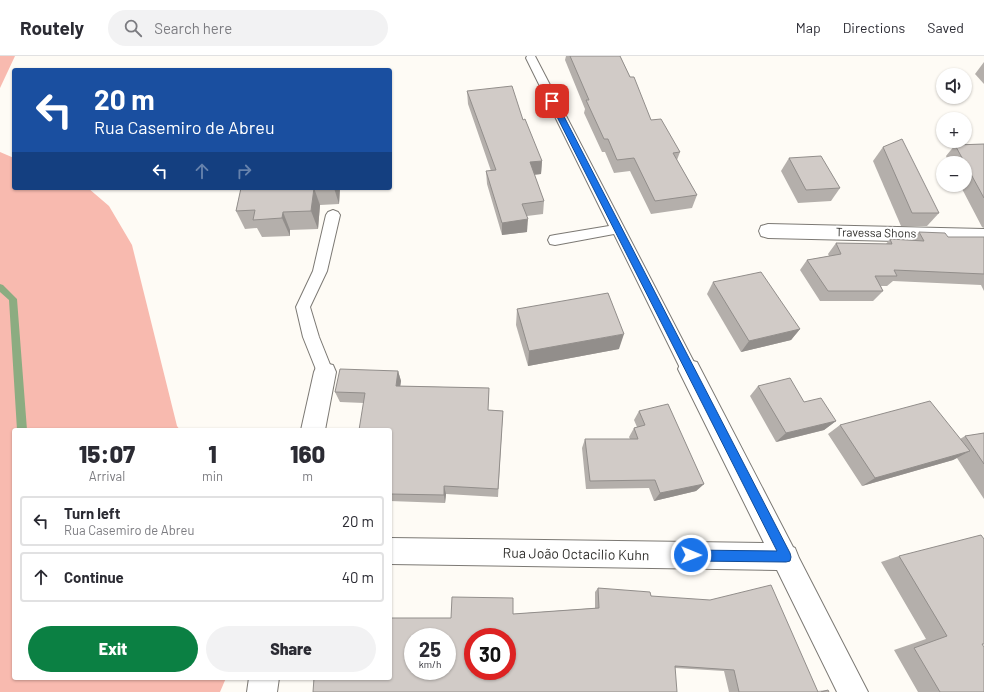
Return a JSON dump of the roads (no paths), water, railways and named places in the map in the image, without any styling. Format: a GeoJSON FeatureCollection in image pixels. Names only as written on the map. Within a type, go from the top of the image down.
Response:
{"type":"FeatureCollection","features":[{"type":"Feature","properties":{"kind":"street","name":"Travessa Shons"},"geometry":{"type":"LineString","coordinates":[[768,230],[984,236]]}},
{"type":"Feature","properties":{"kind":"street"},"geometry":{"type":"LineString","coordinates":[[689,369],[786,557],[853,692]]}},
{"type":"Feature","properties":{"kind":"street"},"geometry":{"type":"LineString","coordinates":[[313,428],[325,372]]}},
{"type":"Feature","properties":{"kind":"street","name":"Rua João Octacilio Kuhn"},"geometry":{"type":"LineString","coordinates":[[392,551],[786,557]]}},
{"type":"Feature","properties":{"kind":"street"},"geometry":{"type":"LineString","coordinates":[[262,692],[264,680]]}},
{"type":"Feature","properties":{"kind":"lane"},"geometry":{"type":"LineString","coordinates":[[531,58],[689,369]]}},
{"type":"Feature","properties":{"kind":"lane"},"geometry":{"type":"LineString","coordinates":[[325,372],[311,337],[303,307],[320,271],[333,215]]}},
{"type":"Feature","properties":{"kind":"lane"},"geometry":{"type":"LineString","coordinates":[[555,240],[617,229]]}},
{"type":"Feature","properties":{"kind":"waterway"},"geometry":{"type":"LineString","coordinates":[[0,287],[13,299],[22,428]]}}]}
